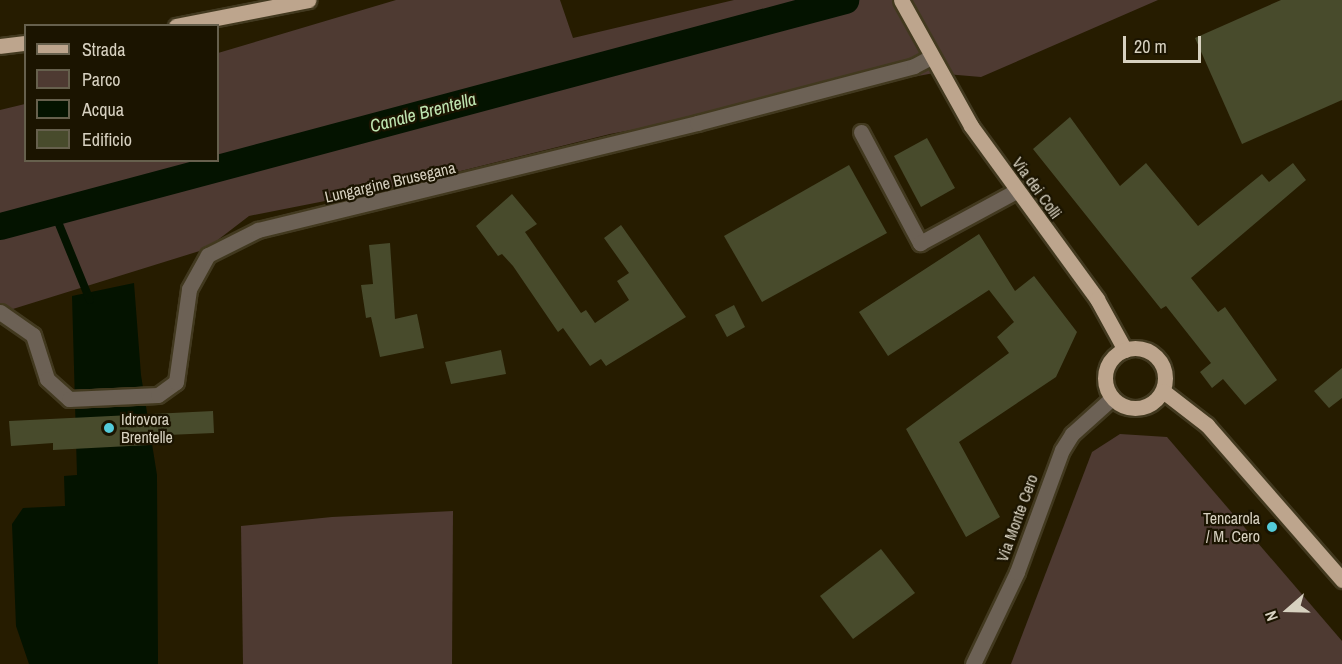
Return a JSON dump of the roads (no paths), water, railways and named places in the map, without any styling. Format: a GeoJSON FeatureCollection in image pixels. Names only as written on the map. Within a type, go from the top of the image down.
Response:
{"type":"FeatureCollection","features":[{"type":"Feature","properties":{"kind":"main road"},"geometry":{"type":"LineString","coordinates":[[187,24],[308,0]]}},
{"type":"Feature","properties":{"kind":"main road","name":"Via dei Colli"},"geometry":{"type":"LineString","coordinates":[[901,0],[971,126],[1016,191],[1097,299],[1125,350]]}},
{"type":"Feature","properties":{"kind":"main road"},"geometry":{"type":"LineString","coordinates":[[0,46],[24,43]]}},
{"type":"Feature","properties":{"kind":"main road"},"geometry":{"type":"LineString","coordinates":[[1140,348],[1157,358],[1163,368],[1163,391],[1153,403],[1139,408],[1125,407],[1112,398],[1105,381],[1106,371],[1116,355],[1125,350],[1140,348]]}},
{"type":"Feature","properties":{"kind":"main road"},"geometry":{"type":"LineString","coordinates":[[1163,391],[1207,425],[1342,580]]}},
{"type":"Feature","properties":{"kind":"street","name":"Lungargine Brusegana"},"geometry":{"type":"LineString","coordinates":[[0,312],[33,334],[47,380],[69,399],[158,394],[176,382],[189,289],[207,255],[258,230],[697,123],[914,66],[927,50]]}},
{"type":"Feature","properties":{"kind":"street"},"geometry":{"type":"LineString","coordinates":[[861,132],[920,243],[1016,191]]}},
{"type":"Feature","properties":{"kind":"street","name":"Via Monte Cero"},"geometry":{"type":"LineString","coordinates":[[973,664],[1017,572],[1062,450],[1072,434],[1112,398]]}},
{"type":"Feature","properties":{"kind":"water"},"geometry":{"type":"Polygon","coordinates":[[[134,283],[141,375],[157,475],[158,664],[29,664],[16,626],[12,524],[23,508],[65,506],[64,476],[77,475],[72,296],[134,283]]]}},
{"type":"Feature","properties":{"kind":"waterway","name":"Canale Brentella"},"geometry":{"type":"LineString","coordinates":[[0,226],[845,0]]}},
{"type":"Feature","properties":{"kind":"waterway"},"geometry":{"type":"LineString","coordinates":[[54,212],[90,300]]}},
{"type":"Feature","properties":{"kind":"place","name":"Idrovora Brentelle"},"geometry":{"type":"Point","coordinates":[109,428]}},
{"type":"Feature","properties":{"kind":"place","name":"Tencarola / M. Cero"},"geometry":{"type":"Point","coordinates":[1272,527]}}]}
